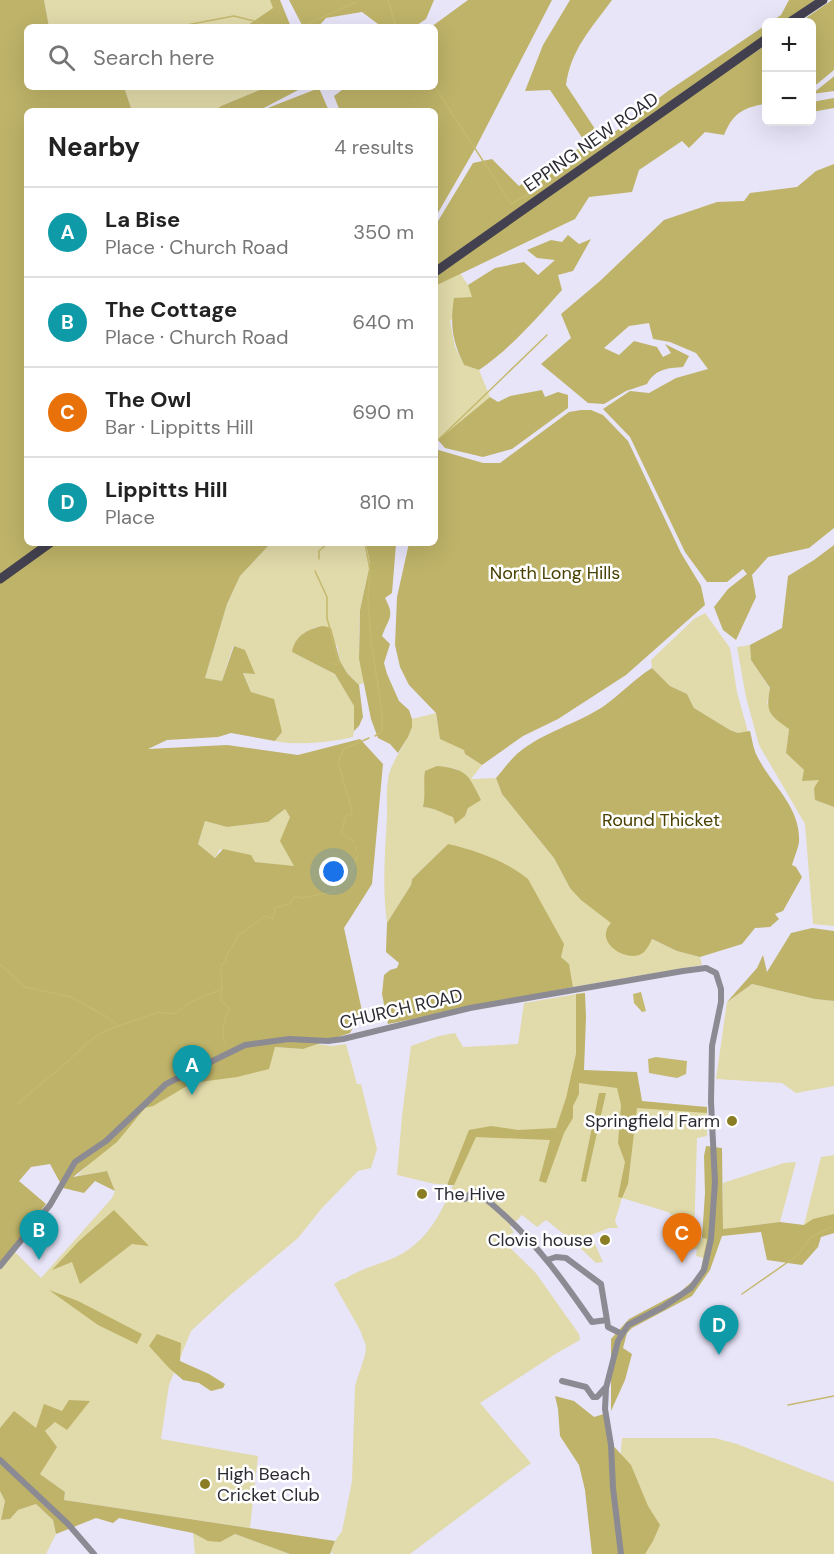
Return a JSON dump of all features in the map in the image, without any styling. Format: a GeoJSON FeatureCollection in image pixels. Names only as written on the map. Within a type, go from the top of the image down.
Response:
{"type":"FeatureCollection","features":[{"type":"Feature","properties":{"kind":"main road"},"geometry":{"type":"LineString","coordinates":[[796,18],[823,0]]}},
{"type":"Feature","properties":{"kind":"main road","name":"EPPING NEW ROAD"},"geometry":{"type":"LineString","coordinates":[[438,270],[762,42]]}},
{"type":"Feature","properties":{"kind":"main road"},"geometry":{"type":"LineString","coordinates":[[0,579],[46,546]]}},
{"type":"Feature","properties":{"kind":"street","name":"CHURCH ROAD"},"geometry":{"type":"LineString","coordinates":[[0,1266],[50,1205],[75,1162],[106,1141],[166,1084],[245,1045],[289,1040],[343,1039],[496,1003],[706,968],[716,973],[722,989],[712,1046],[711,1102],[715,1182],[711,1239],[704,1270],[691,1288],[663,1307],[633,1322],[622,1334]]}},
{"type":"Feature","properties":{"kind":"street"},"geometry":{"type":"LineString","coordinates":[[465,1200],[473,1191],[483,1196],[514,1223],[547,1260],[592,1322],[607,1320]]}},
{"type":"Feature","properties":{"kind":"street"},"geometry":{"type":"LineString","coordinates":[[547,1260],[556,1257],[566,1258],[601,1284],[608,1327],[622,1334],[618,1341],[606,1388],[605,1409],[611,1445],[613,1488],[621,1554]]}},
{"type":"Feature","properties":{"kind":"street"},"geometry":{"type":"LineString","coordinates":[[562,1381],[586,1387],[593,1397],[597,1397],[606,1388]]}},
{"type":"Feature","properties":{"kind":"street"},"geometry":{"type":"LineString","coordinates":[[0,1460],[68,1524],[94,1554]]}},
{"type":"Feature","properties":{"kind":"shaded area"},"geometry":{"type":"Polygon","coordinates":[[[44,0],[270,0],[274,8],[250,24],[48,24],[44,0]]]}},
{"type":"Feature","properties":{"kind":"shaded area"},"geometry":{"type":"Polygon","coordinates":[[[125,90],[260,90],[218,108],[131,108],[125,90]]]}},
{"type":"Feature","properties":{"kind":"shaded area"},"geometry":{"type":"Polygon","coordinates":[[[460,273],[468,285],[473,297],[450,321],[455,347],[464,365],[479,370],[490,397],[438,440],[438,284],[460,273]]]}},
{"type":"Feature","properties":{"kind":"shaded area"},"geometry":{"type":"Polygon","coordinates":[[[268,546],[367,546],[370,564],[360,610],[359,633],[359,659],[365,682],[359,685],[347,673],[340,661],[337,646],[316,627],[304,633],[292,652],[335,674],[354,706],[353,737],[314,743],[275,741],[282,732],[251,692],[243,672],[254,674],[244,650],[233,646],[222,681],[205,678],[227,604],[240,576],[268,546]]]}},
{"type":"Feature","properties":{"kind":"shaded area"},"geometry":{"type":"Polygon","coordinates":[[[705,613],[730,648],[737,692],[748,732],[738,733],[730,730],[694,708],[687,694],[670,686],[652,668],[651,660],[694,619],[705,613]]]}},
{"type":"Feature","properties":{"kind":"shaded area"},"geometry":{"type":"Polygon","coordinates":[[[750,645],[751,660],[770,689],[767,703],[789,728],[786,753],[819,780],[815,800],[834,807],[834,926],[813,924],[805,824],[759,745],[746,697],[737,647],[750,645]]]}},
{"type":"Feature","properties":{"kind":"shaded area"},"geometry":{"type":"Polygon","coordinates":[[[436,713],[438,727],[443,737],[451,744],[465,750],[465,754],[482,765],[471,779],[496,778],[502,794],[554,858],[570,888],[649,945],[651,939],[677,951],[700,957],[702,965],[573,987],[569,965],[448,844],[412,879],[411,885],[387,923],[384,883],[387,784],[392,767],[409,733],[412,719],[436,713]],[[437,766],[426,794],[424,807],[448,815],[465,816],[468,808],[457,769],[437,766]]]}},
{"type":"Feature","properties":{"kind":"shaded area"},"geometry":{"type":"Polygon","coordinates":[[[285,809],[290,817],[295,867],[255,862],[220,849],[215,858],[198,844],[205,821],[227,827],[268,822],[285,809]]]}},
{"type":"Feature","properties":{"kind":"shaded area"},"geometry":{"type":"Polygon","coordinates":[[[752,984],[815,999],[834,1001],[834,1086],[796,1093],[782,1083],[716,1079],[727,1002],[752,984]]]}},
{"type":"Feature","properties":{"kind":"shaded area"},"geometry":{"type":"Polygon","coordinates":[[[641,992],[646,1011],[642,1012],[634,1003],[633,994],[641,992]]]}},
{"type":"Feature","properties":{"kind":"shaded area"},"geometry":{"type":"Polygon","coordinates":[[[583,993],[582,1050],[578,1078],[636,1080],[635,1106],[707,1110],[707,1136],[697,1138],[694,1237],[707,1239],[704,1258],[696,1256],[697,1249],[675,1248],[673,1216],[668,1212],[622,1198],[615,1221],[618,1228],[609,1228],[591,1235],[603,1262],[596,1263],[546,1220],[537,1227],[522,1215],[510,1227],[514,1232],[503,1241],[535,1272],[579,1334],[580,1340],[480,1403],[531,1463],[410,1554],[334,1554],[331,1552],[342,1531],[352,1481],[355,1386],[366,1346],[360,1330],[334,1284],[398,1256],[414,1246],[434,1222],[453,1185],[435,1184],[397,1175],[411,1046],[455,1033],[463,1047],[518,1044],[524,1003],[583,993]]]}},
{"type":"Feature","properties":{"kind":"shaded area"},"geometry":{"type":"Polygon","coordinates":[[[317,1044],[332,1046],[346,1044],[357,1084],[361,1084],[377,1149],[371,1168],[358,1171],[322,1208],[298,1238],[191,1331],[169,1385],[161,1439],[258,1456],[250,1528],[64,1500],[65,1492],[40,1474],[45,1431],[62,1411],[36,1428],[0,1428],[0,1261],[11,1248],[41,1278],[112,1198],[115,1191],[107,1171],[77,1176],[138,1112],[191,1071],[275,1047],[303,1049],[317,1044]]]}},
{"type":"Feature","properties":{"kind":"shaded area"},"geometry":{"type":"Polygon","coordinates":[[[656,1057],[687,1061],[686,1074],[677,1078],[649,1073],[648,1059],[656,1057]]]}},
{"type":"Feature","properties":{"kind":"shaded area"},"geometry":{"type":"Polygon","coordinates":[[[834,1155],[834,1226],[804,1225],[821,1157],[834,1155]]]}},
{"type":"Feature","properties":{"kind":"shaded area"},"geometry":{"type":"Polygon","coordinates":[[[796,1162],[780,1222],[723,1229],[723,1183],[784,1163],[796,1162]]]}},
{"type":"Feature","properties":{"kind":"shaded area"},"geometry":{"type":"Polygon","coordinates":[[[622,1438],[715,1438],[737,1444],[834,1482],[834,1554],[622,1554],[618,1486],[622,1438]]]}},
{"type":"Feature","properties":{"kind":"shaded area"},"geometry":{"type":"Polygon","coordinates":[[[0,1491],[5,1501],[1,1520],[10,1519],[18,1510],[36,1504],[53,1520],[56,1534],[46,1554],[0,1554],[0,1491]]]}},
{"type":"Feature","properties":{"kind":"shaded area"},"geometry":{"type":"Polygon","coordinates":[[[193,1533],[214,1541],[235,1534],[290,1554],[195,1554],[193,1533]]]}},
{"type":"Feature","properties":{"kind":"green space"},"geometry":{"type":"Polygon","coordinates":[[[0,0],[44,0],[48,24],[24,24],[24,90],[125,90],[131,108],[24,108],[24,546],[42,546],[0,575],[0,0]]]}},
{"type":"Feature","properties":{"kind":"green space"},"geometry":{"type":"Polygon","coordinates":[[[270,0],[280,0],[290,24],[249,24],[273,8],[270,0]]]}},
{"type":"Feature","properties":{"kind":"green space"},"geometry":{"type":"Polygon","coordinates":[[[289,0],[434,0],[426,19],[418,24],[378,24],[362,12],[326,18],[321,24],[301,24],[289,0]]]}},
{"type":"Feature","properties":{"kind":"green space"},"geometry":{"type":"Polygon","coordinates":[[[468,0],[552,0],[476,147],[438,213],[438,108],[339,108],[334,96],[342,90],[438,90],[438,24],[435,24],[468,0]]]}},
{"type":"Feature","properties":{"kind":"green space"},"geometry":{"type":"Polygon","coordinates":[[[570,0],[612,0],[577,50],[566,85],[603,141],[668,91],[762,28],[762,37],[438,265],[438,221],[473,163],[492,159],[519,186],[558,158],[587,145],[550,90],[525,91],[543,45],[570,0]]]}},
{"type":"Feature","properties":{"kind":"green space"},"geometry":{"type":"Polygon","coordinates":[[[789,0],[815,0],[789,18],[777,18],[781,15],[789,0]]]}},
{"type":"Feature","properties":{"kind":"green space"},"geometry":{"type":"Polygon","coordinates":[[[834,0],[834,70],[816,84],[816,18],[806,18],[834,0]]]}},
{"type":"Feature","properties":{"kind":"green space"},"geometry":{"type":"Polygon","coordinates":[[[762,48],[762,105],[740,112],[731,121],[724,135],[705,132],[689,148],[682,141],[639,170],[632,192],[589,197],[575,219],[438,285],[438,275],[688,97],[762,48]]]}},
{"type":"Feature","properties":{"kind":"green space"},"geometry":{"type":"Polygon","coordinates":[[[834,76],[834,91],[816,93],[816,91],[834,76]]]}},
{"type":"Feature","properties":{"kind":"green space"},"geometry":{"type":"Polygon","coordinates":[[[260,90],[298,90],[264,108],[218,108],[260,90]]]}},
{"type":"Feature","properties":{"kind":"green space"},"geometry":{"type":"Polygon","coordinates":[[[314,90],[320,90],[328,108],[268,108],[314,90]]]}},
{"type":"Feature","properties":{"kind":"green space"},"geometry":{"type":"Polygon","coordinates":[[[834,98],[834,108],[816,111],[816,101],[834,98]]]}},
{"type":"Feature","properties":{"kind":"green space"},"geometry":{"type":"Polygon","coordinates":[[[834,164],[834,528],[809,548],[768,557],[752,575],[756,597],[736,640],[723,630],[714,607],[728,589],[747,574],[743,569],[727,582],[707,582],[685,552],[630,437],[603,409],[630,391],[649,393],[676,378],[708,369],[696,353],[670,342],[653,339],[649,323],[629,326],[604,348],[619,355],[634,341],[657,347],[663,357],[671,353],[665,344],[689,356],[683,367],[658,372],[647,384],[626,391],[604,404],[588,403],[541,364],[571,338],[561,314],[600,281],[664,220],[717,202],[744,201],[750,193],[797,187],[816,171],[834,164]]]}},
{"type":"Feature","properties":{"kind":"green space"},"geometry":{"type":"Polygon","coordinates":[[[568,235],[579,244],[591,239],[573,271],[558,275],[562,290],[523,333],[491,361],[479,370],[464,365],[453,332],[454,298],[472,297],[468,285],[495,268],[524,262],[538,275],[555,260],[537,258],[527,250],[551,240],[562,242],[568,235]]]}},
{"type":"Feature","properties":{"kind":"green space"},"geometry":{"type":"Polygon","coordinates":[[[542,390],[545,397],[558,392],[568,395],[568,408],[512,449],[483,457],[445,448],[438,440],[490,397],[498,402],[510,396],[542,390]]]}},
{"type":"Feature","properties":{"kind":"green space","name":"North Long Hills"},"geometry":{"type":"Polygon","coordinates":[[[591,410],[603,415],[628,441],[681,553],[701,586],[705,605],[626,675],[558,719],[523,736],[482,765],[465,754],[464,750],[440,739],[436,713],[409,685],[400,667],[395,645],[397,597],[408,546],[438,546],[438,450],[483,463],[500,463],[569,412],[591,410]]]}},
{"type":"Feature","properties":{"kind":"green space"},"geometry":{"type":"Polygon","coordinates":[[[834,545],[834,807],[815,800],[814,788],[819,780],[802,781],[804,770],[786,753],[789,729],[770,713],[768,703],[770,688],[751,660],[750,645],[782,628],[788,576],[834,545]]]}},
{"type":"Feature","properties":{"kind":"green space"},"geometry":{"type":"Polygon","coordinates":[[[53,546],[268,546],[240,576],[227,604],[205,678],[222,681],[234,646],[245,650],[255,674],[243,673],[251,692],[274,699],[282,732],[275,741],[231,733],[218,737],[167,740],[148,749],[227,745],[298,755],[360,739],[383,764],[372,884],[344,928],[362,1011],[350,1033],[303,1049],[275,1047],[269,1069],[237,1077],[192,1083],[153,1106],[145,1108],[117,1142],[73,1177],[107,1171],[115,1191],[95,1181],[84,1193],[63,1188],[50,1164],[31,1167],[19,1181],[46,1204],[0,1265],[0,583],[53,546]],[[285,809],[268,822],[227,827],[205,821],[198,844],[215,858],[223,849],[251,855],[255,862],[294,866],[280,841],[290,817],[285,809]]]}},
{"type":"Feature","properties":{"kind":"green space"},"geometry":{"type":"Polygon","coordinates":[[[367,546],[396,546],[392,593],[385,598],[390,609],[390,617],[382,636],[390,644],[384,663],[387,674],[399,701],[409,710],[412,719],[408,737],[398,753],[390,744],[378,738],[371,719],[359,659],[360,610],[370,564],[367,546]]]}},
{"type":"Feature","properties":{"kind":"green space"},"geometry":{"type":"Polygon","coordinates":[[[323,626],[331,628],[340,661],[347,673],[359,685],[363,717],[354,731],[354,706],[335,674],[292,652],[296,642],[303,634],[323,626]]]}},
{"type":"Feature","properties":{"kind":"green space","name":"Round Thicket"},"geometry":{"type":"Polygon","coordinates":[[[652,668],[670,686],[687,694],[694,708],[730,730],[738,733],[750,731],[756,754],[790,806],[798,829],[799,842],[792,865],[802,877],[783,911],[775,914],[779,919],[770,927],[755,928],[742,944],[700,957],[677,951],[652,939],[644,952],[638,955],[630,956],[615,950],[606,938],[606,931],[611,923],[581,900],[570,888],[554,858],[502,794],[496,778],[515,756],[528,746],[604,706],[652,668]]]}},
{"type":"Feature","properties":{"kind":"green space"},"geometry":{"type":"Polygon","coordinates":[[[437,766],[455,769],[465,774],[481,800],[468,808],[465,816],[455,824],[453,817],[423,807],[425,771],[437,766]]]}},
{"type":"Feature","properties":{"kind":"green space"},"geometry":{"type":"Polygon","coordinates":[[[448,844],[490,857],[528,879],[564,944],[561,957],[569,964],[573,987],[388,1024],[382,994],[384,975],[397,968],[399,963],[386,952],[387,923],[411,885],[412,879],[448,844]]]}},
{"type":"Feature","properties":{"kind":"green space"},"geometry":{"type":"Polygon","coordinates":[[[812,928],[834,931],[834,1001],[815,999],[752,984],[727,1002],[757,968],[763,955],[767,972],[791,933],[812,928]]]}},
{"type":"Feature","properties":{"kind":"green space"},"geometry":{"type":"Polygon","coordinates":[[[585,993],[584,1070],[637,1072],[642,1101],[707,1107],[707,1113],[637,1108],[628,1184],[622,1198],[618,1197],[625,1162],[618,1143],[621,1105],[617,1088],[579,1083],[579,1094],[573,1106],[573,1118],[564,1133],[546,1183],[539,1181],[550,1140],[476,1137],[454,1185],[447,1185],[469,1130],[491,1126],[518,1130],[556,1128],[566,1098],[576,1054],[576,994],[585,993]]]}},
{"type":"Feature","properties":{"kind":"green space"},"geometry":{"type":"Polygon","coordinates":[[[599,1093],[606,1093],[586,1182],[581,1181],[599,1093]]]}},
{"type":"Feature","properties":{"kind":"green space"},"geometry":{"type":"Polygon","coordinates":[[[706,1146],[722,1148],[723,1229],[780,1222],[804,1225],[813,1219],[834,1214],[834,1233],[821,1237],[818,1247],[802,1265],[767,1260],[761,1232],[722,1236],[710,1270],[692,1296],[632,1328],[627,1333],[623,1348],[632,1354],[625,1380],[611,1411],[611,1339],[629,1319],[680,1292],[695,1279],[701,1269],[707,1239],[702,1238],[706,1146]]]}},
{"type":"Feature","properties":{"kind":"green space"},"geometry":{"type":"Polygon","coordinates":[[[114,1210],[149,1246],[132,1244],[80,1284],[72,1262],[52,1270],[78,1242],[114,1210]]]}},
{"type":"Feature","properties":{"kind":"green space"},"geometry":{"type":"Polygon","coordinates":[[[49,1290],[78,1301],[142,1334],[137,1344],[98,1325],[49,1290]]]}},
{"type":"Feature","properties":{"kind":"green space"},"geometry":{"type":"Polygon","coordinates":[[[157,1334],[181,1343],[180,1361],[225,1384],[223,1388],[211,1391],[199,1383],[183,1380],[149,1346],[157,1334]]]}},
{"type":"Feature","properties":{"kind":"green space"},"geometry":{"type":"Polygon","coordinates":[[[555,1396],[574,1401],[594,1417],[607,1413],[607,1439],[631,1465],[648,1506],[660,1525],[645,1554],[592,1554],[585,1490],[579,1465],[560,1436],[555,1396]]]}},
{"type":"Feature","properties":{"kind":"green space"},"geometry":{"type":"Polygon","coordinates":[[[69,1400],[90,1401],[67,1430],[55,1422],[45,1431],[57,1447],[40,1474],[65,1492],[64,1500],[335,1541],[330,1554],[290,1554],[235,1534],[220,1542],[208,1541],[193,1533],[119,1518],[113,1523],[96,1518],[56,1534],[53,1520],[36,1504],[18,1510],[10,1519],[1,1520],[5,1501],[0,1491],[0,1428],[14,1411],[36,1428],[44,1404],[62,1411],[69,1400]]]}},
{"type":"Feature","properties":{"kind":"waterway"},"geometry":{"type":"LineString","coordinates":[[388,0],[395,24]]}},
{"type":"Feature","properties":{"kind":"waterway"},"geometry":{"type":"LineString","coordinates":[[308,24],[356,2]]}},
{"type":"Feature","properties":{"kind":"waterway"},"geometry":{"type":"LineString","coordinates":[[192,24],[234,16],[266,24]]}},
{"type":"Feature","properties":{"kind":"waterway"},"geometry":{"type":"LineString","coordinates":[[437,90],[511,204],[528,194]]}},
{"type":"Feature","properties":{"kind":"waterway"},"geometry":{"type":"LineString","coordinates":[[438,440],[547,335]]}},
{"type":"Feature","properties":{"kind":"waterway"},"geometry":{"type":"LineString","coordinates":[[319,559],[319,551],[325,546]]}},
{"type":"Feature","properties":{"kind":"waterway"},"geometry":{"type":"LineString","coordinates":[[366,546],[370,570],[368,599],[371,642],[382,711],[382,732],[375,736]]}},
{"type":"Feature","properties":{"kind":"waterway"},"geometry":{"type":"LineString","coordinates":[[315,571],[327,597],[327,618],[339,664],[332,664]]}},
{"type":"Feature","properties":{"kind":"waterway"},"geometry":{"type":"LineString","coordinates":[[354,842],[341,833],[346,815],[351,815],[352,811],[338,762],[344,749],[369,738]]}},
{"type":"Feature","properties":{"kind":"waterway"},"geometry":{"type":"LineString","coordinates":[[238,936],[265,916],[273,918],[276,907],[290,904],[295,896],[301,898],[333,892],[337,881],[348,879],[358,855]]}},
{"type":"Feature","properties":{"kind":"waterway"},"geometry":{"type":"LineString","coordinates":[[167,1013],[174,1014],[193,1001],[222,989],[221,965],[226,963],[226,957],[238,936]]}},
{"type":"Feature","properties":{"kind":"waterway"},"geometry":{"type":"LineString","coordinates":[[0,964],[25,987],[71,997],[119,1026],[158,1012],[165,1013]]}},
{"type":"Feature","properties":{"kind":"waterway"},"geometry":{"type":"LineString","coordinates":[[222,990],[220,1000],[229,1008],[223,1030],[225,1044]]}},
{"type":"Feature","properties":{"kind":"waterway"},"geometry":{"type":"LineString","coordinates":[[18,1104],[85,1045],[118,1026]]}},
{"type":"Feature","properties":{"kind":"waterway"},"geometry":{"type":"LineString","coordinates":[[742,1294],[798,1255],[811,1237],[834,1226]]}},
{"type":"Feature","properties":{"kind":"waterway"},"geometry":{"type":"LineString","coordinates":[[788,1405],[834,1396]]}},
{"type":"Feature","properties":{"kind":"place","name":"La Bise"},"geometry":{"type":"Point","coordinates":[192,1095]}},
{"type":"Feature","properties":{"kind":"place","name":"Springfield Farm"},"geometry":{"type":"Point","coordinates":[732,1121]}},
{"type":"Feature","properties":{"kind":"place","name":"The Hive"},"geometry":{"type":"Point","coordinates":[422,1194]}},
{"type":"Feature","properties":{"kind":"place","name":"Clovis house"},"geometry":{"type":"Point","coordinates":[605,1240]}},
{"type":"Feature","properties":{"kind":"place","name":"The Cottage"},"geometry":{"type":"Point","coordinates":[39,1260]}},
{"type":"Feature","properties":{"kind":"place","name":"The Owl"},"geometry":{"type":"Point","coordinates":[682,1263]}},
{"type":"Feature","properties":{"kind":"place","name":"Lippitts Hill"},"geometry":{"type":"Point","coordinates":[719,1355]}},
{"type":"Feature","properties":{"kind":"place","name":"High Beach Cricket Club"},"geometry":{"type":"Point","coordinates":[205,1484]}}]}
